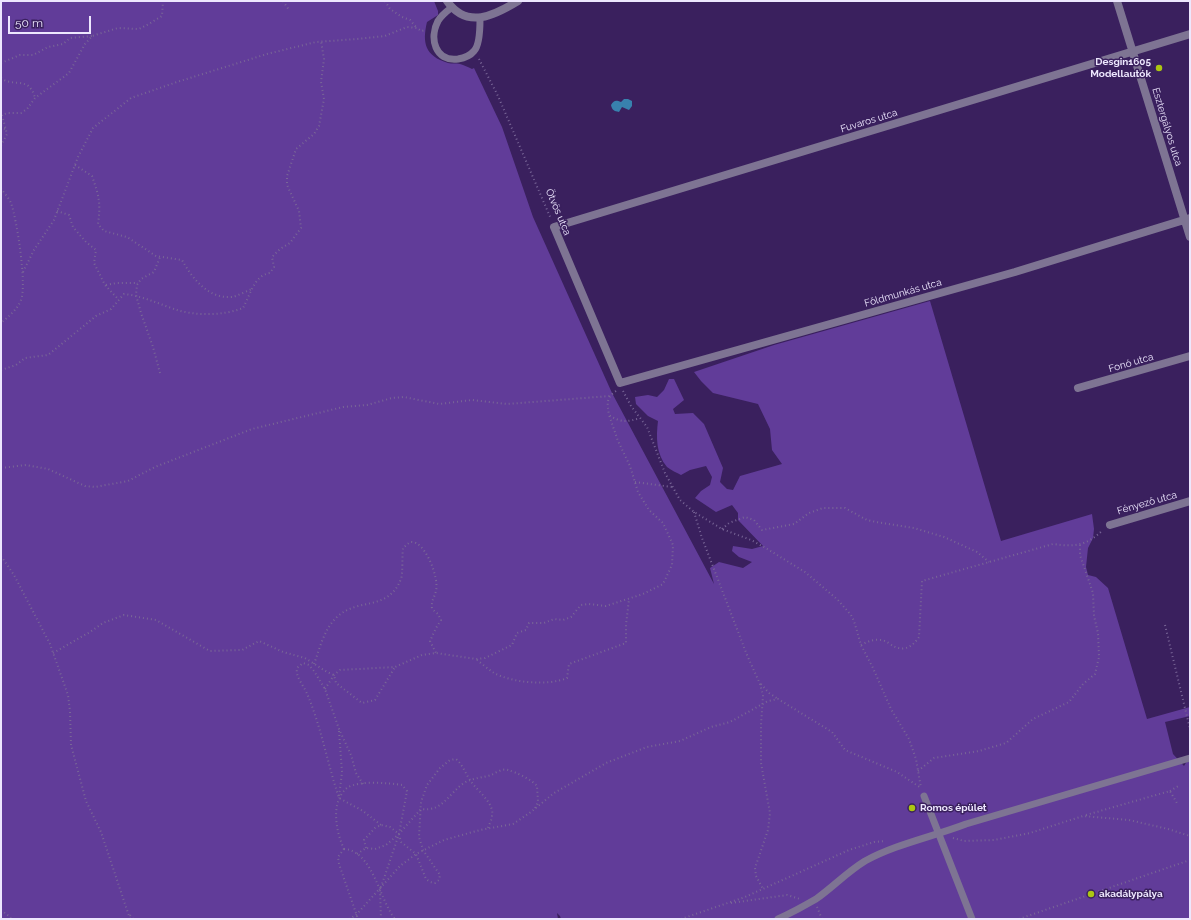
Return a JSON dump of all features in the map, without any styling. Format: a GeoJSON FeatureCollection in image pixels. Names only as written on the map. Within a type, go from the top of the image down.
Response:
{"type":"FeatureCollection","features":[{"type":"Feature","properties":{"kind":"street"},"geometry":{"type":"LineString","coordinates":[[449,4],[460,14],[470,18],[480,18],[500,12],[518,1]]}},
{"type":"Feature","properties":{"kind":"street","name":"Esztergályos utca"},"geometry":{"type":"LineString","coordinates":[[1117,1],[1187,219],[1190,237]]}},
{"type":"Feature","properties":{"kind":"street","name":"Fuvaros utca"},"geometry":{"type":"LineString","coordinates":[[554,228],[1190,34]]}},
{"type":"Feature","properties":{"kind":"street","name":"Földmunkás utca"},"geometry":{"type":"LineString","coordinates":[[620,383],[1015,272],[1187,219]]}},
{"type":"Feature","properties":{"kind":"street","name":"Ötvös utca"},"geometry":{"type":"LineString","coordinates":[[554,228],[620,383]]}},
{"type":"Feature","properties":{"kind":"street","name":"Fonó utca"},"geometry":{"type":"LineString","coordinates":[[1078,388],[1190,356]]}},
{"type":"Feature","properties":{"kind":"street","name":"Fényező utca"},"geometry":{"type":"LineString","coordinates":[[1110,525],[1190,501]]}},
{"type":"Feature","properties":{"kind":"lane"},"geometry":{"type":"LineString","coordinates":[[449,4],[439,19],[435,29],[434,39],[437,51],[443,57],[453,60],[465,58],[475,51],[480,32],[480,18]]}},
{"type":"Feature","properties":{"kind":"lane"},"geometry":{"type":"LineString","coordinates":[[778,919],[817,898],[843,876],[865,862],[915,840],[1190,758]]}},
{"type":"Feature","properties":{"kind":"lane"},"geometry":{"type":"LineString","coordinates":[[924,796],[972,919]]}},
{"type":"Feature","properties":{"kind":"path"},"geometry":{"type":"LineString","coordinates":[[1,63],[20,55],[33,55],[48,47],[63,44],[70,38],[92,36],[118,28],[139,29],[162,16],[163,1]]}},
{"type":"Feature","properties":{"kind":"path"},"geometry":{"type":"LineString","coordinates":[[283,1],[289,10]]}},
{"type":"Feature","properties":{"kind":"path"},"geometry":{"type":"LineString","coordinates":[[385,1],[390,9],[402,18],[410,20],[421,31],[435,29]]}},
{"type":"Feature","properties":{"kind":"path"},"geometry":{"type":"LineString","coordinates":[[23,272],[34,250],[54,220],[75,165],[93,128],[131,98],[267,54],[321,42],[385,36],[407,27],[417,28]]}},
{"type":"Feature","properties":{"kind":"path"},"geometry":{"type":"LineString","coordinates":[[1,146],[6,138],[6,130],[1,115],[8,113],[21,113],[27,109],[35,98],[69,73],[85,44],[92,36]]}},
{"type":"Feature","properties":{"kind":"path"},"geometry":{"type":"LineString","coordinates":[[1,370],[16,365],[25,358],[48,355],[96,316],[111,309],[118,299],[124,294],[136,295],[175,309],[198,314],[230,313],[243,308],[256,281],[265,274],[270,273],[274,267],[272,257],[280,249],[290,243],[302,228],[298,211],[287,185],[287,176],[296,149],[314,134],[319,126],[324,100],[321,82],[324,59],[321,42]]}},
{"type":"Feature","properties":{"kind":"path","name":"Ötvös utca"},"geometry":{"type":"LineString","coordinates":[[475,51],[498,96],[554,228]]}},
{"type":"Feature","properties":{"kind":"path"},"geometry":{"type":"LineString","coordinates":[[1,78],[8,82],[25,84],[31,88],[35,98]]}},
{"type":"Feature","properties":{"kind":"path"},"geometry":{"type":"LineString","coordinates":[[1,126],[6,130]]}},
{"type":"Feature","properties":{"kind":"path"},"geometry":{"type":"LineString","coordinates":[[75,165],[92,176],[100,201],[98,224],[104,231],[127,237],[156,256],[182,260],[189,272],[199,284],[217,296],[233,297],[253,288]]}},
{"type":"Feature","properties":{"kind":"path"},"geometry":{"type":"LineString","coordinates":[[1,188],[10,201],[14,212],[23,272],[24,292],[16,309],[1,323]]}},
{"type":"Feature","properties":{"kind":"path"},"geometry":{"type":"LineString","coordinates":[[57,211],[69,215],[73,227],[86,242],[96,250],[94,263],[105,285],[118,299]]}},
{"type":"Feature","properties":{"kind":"path"},"geometry":{"type":"LineString","coordinates":[[160,257],[154,272],[141,279],[138,284],[136,295],[154,347],[160,373]]}},
{"type":"Feature","properties":{"kind":"path"},"geometry":{"type":"LineString","coordinates":[[105,285],[117,283],[138,284]]}},
{"type":"Feature","properties":{"kind":"path"},"geometry":{"type":"LineString","coordinates":[[1,468],[26,466],[48,469],[85,486],[95,487],[128,481],[155,467],[252,429],[343,408],[367,405],[392,398],[404,397],[439,404],[472,400],[507,404],[610,396],[622,388],[631,406],[646,427],[672,487],[680,500],[694,512],[722,530],[751,540],[805,572],[838,600],[851,615],[861,645],[891,709],[909,739],[924,796]]}},
{"type":"Feature","properties":{"kind":"path"},"geometry":{"type":"LineString","coordinates":[[325,690],[334,675],[340,670],[395,667],[422,654],[436,653],[476,659],[485,658],[512,645],[517,633],[526,630],[529,623],[544,623],[554,619],[563,620],[571,617],[581,605],[589,604],[606,606],[643,594],[663,584],[672,565],[673,545],[663,523],[649,510],[638,492],[630,466],[618,441],[609,414],[607,403],[610,396]]}},
{"type":"Feature","properties":{"kind":"path"},"geometry":{"type":"LineString","coordinates":[[609,414],[615,419],[628,422],[640,418]]}},
{"type":"Feature","properties":{"kind":"path"},"geometry":{"type":"LineString","coordinates":[[635,482],[672,487]]}},
{"type":"Feature","properties":{"kind":"path"},"geometry":{"type":"LineString","coordinates":[[722,530],[729,523],[745,517],[754,520],[762,530],[794,524],[809,513],[823,508],[845,508],[867,520],[914,528],[944,537],[977,552],[989,562]]}},
{"type":"Feature","properties":{"kind":"path"},"geometry":{"type":"LineString","coordinates":[[694,512],[702,538],[747,655],[760,684],[763,696],[761,764],[770,813],[768,830],[755,868],[756,876],[764,889]]}},
{"type":"Feature","properties":{"kind":"path"},"geometry":{"type":"LineString","coordinates":[[861,645],[868,641],[879,640],[894,647],[906,649],[915,644],[920,636],[922,581],[1053,544],[1071,546],[1080,545],[1096,537],[1110,525]]}},
{"type":"Feature","properties":{"kind":"path"},"geometry":{"type":"LineString","coordinates":[[314,664],[327,630],[337,617],[349,608],[381,601],[392,593],[401,578],[403,548],[410,542],[417,543],[428,556],[434,573],[436,591],[431,602],[432,609],[438,614],[441,620],[430,641],[436,653]]}},
{"type":"Feature","properties":{"kind":"path"},"geometry":{"type":"LineString","coordinates":[[918,771],[934,758],[979,751],[1006,743],[1033,719],[1069,702],[1082,684],[1095,674],[1099,656],[1098,633],[1094,616],[1093,593],[1080,555],[1080,545]]}},
{"type":"Feature","properties":{"kind":"path"},"geometry":{"type":"LineString","coordinates":[[1,556],[14,575],[50,644],[68,696],[71,745],[86,801],[101,832],[128,913],[132,919]]}},
{"type":"Feature","properties":{"kind":"path"},"geometry":{"type":"LineString","coordinates":[[476,659],[494,672],[519,680],[545,683],[568,678],[569,664],[626,643],[626,625],[629,599]]}},
{"type":"Feature","properties":{"kind":"path"},"geometry":{"type":"LineString","coordinates":[[53,653],[103,623],[124,615],[156,620],[210,652],[242,650],[259,641],[283,652],[305,658],[334,675],[336,683],[356,700],[362,703],[375,700],[395,667]]}},
{"type":"Feature","properties":{"kind":"path"},"geometry":{"type":"LineString","coordinates":[[1165,625],[1190,729]]}},
{"type":"Feature","properties":{"kind":"path"},"geometry":{"type":"LineString","coordinates":[[363,784],[356,773],[351,755],[339,729],[325,690],[314,671],[309,665],[303,663],[297,668],[296,672],[308,696],[339,798],[363,811],[382,826]]}},
{"type":"Feature","properties":{"kind":"path"},"geometry":{"type":"LineString","coordinates":[[760,684],[769,693],[832,732],[845,750],[897,772],[921,788]]}},
{"type":"Feature","properties":{"kind":"path"},"geometry":{"type":"LineString","coordinates":[[348,919],[356,915],[400,866],[423,850],[444,840],[488,828],[513,824],[554,793],[606,763],[647,747],[680,741],[711,727],[730,722],[768,701],[778,699]]}},
{"type":"Feature","properties":{"kind":"path"},"geometry":{"type":"LineString","coordinates":[[339,729],[342,772],[336,816],[338,836],[344,849]]}},
{"type":"Feature","properties":{"kind":"path"},"geometry":{"type":"LineString","coordinates":[[366,848],[364,840],[375,828],[382,826],[390,827],[399,834],[402,842],[416,854],[426,879],[435,883],[439,880],[440,875],[423,850],[419,838],[421,802],[427,785],[440,768],[450,760],[456,760],[460,763],[470,781],[483,794],[491,808],[493,815],[488,828]]}},
{"type":"Feature","properties":{"kind":"path"},"geometry":{"type":"LineString","coordinates":[[421,809],[429,810],[442,805],[464,783],[507,769],[532,781],[537,786],[538,802],[534,809]]}},
{"type":"Feature","properties":{"kind":"path"},"geometry":{"type":"LineString","coordinates":[[339,798],[348,788],[363,784],[388,782],[402,785],[407,791],[399,834],[380,890],[381,919]]}},
{"type":"Feature","properties":{"kind":"path"},"geometry":{"type":"LineString","coordinates":[[938,834],[964,840],[994,840],[1030,833],[1170,791],[1180,785]]}},
{"type":"Feature","properties":{"kind":"path"},"geometry":{"type":"LineString","coordinates":[[1170,791],[1178,805]]}},
{"type":"Feature","properties":{"kind":"path"},"geometry":{"type":"LineString","coordinates":[[357,854],[366,848],[375,848],[386,845],[399,834],[421,809]]}},
{"type":"Feature","properties":{"kind":"path"},"geometry":{"type":"LineString","coordinates":[[1083,816],[1129,820],[1190,836]]}},
{"type":"Feature","properties":{"kind":"path"},"geometry":{"type":"LineString","coordinates":[[681,919],[745,897],[849,850],[874,842],[888,841]]}},
{"type":"Feature","properties":{"kind":"path"},"geometry":{"type":"LineString","coordinates":[[344,849],[352,850],[367,863],[394,919]]}},
{"type":"Feature","properties":{"kind":"path"},"geometry":{"type":"LineString","coordinates":[[344,849],[338,858],[339,864],[358,919]]}},
{"type":"Feature","properties":{"kind":"path"},"geometry":{"type":"LineString","coordinates":[[1019,919],[1190,860]]}},
{"type":"Feature","properties":{"kind":"path"},"geometry":{"type":"LineString","coordinates":[[726,904],[787,895],[814,903],[822,919]]}},
{"type":"Feature","properties":{"kind":"path"},"geometry":{"type":"LineString","coordinates":[[1,910],[11,919]]}},
{"type":"Feature","properties":{"kind":"shaded area"},"geometry":{"type":"Polygon","coordinates":[[[1,1],[434,1],[438,15],[427,22],[425,42],[427,48],[434,57],[440,60],[448,63],[462,64],[472,69],[474,68],[502,127],[533,217],[612,393],[714,584],[710,568],[719,562],[743,568],[752,562],[739,557],[732,551],[733,546],[752,549],[763,546],[738,520],[738,513],[732,505],[716,512],[695,498],[701,491],[710,485],[712,477],[706,466],[690,470],[681,475],[667,467],[663,462],[659,451],[657,433],[658,421],[648,416],[636,404],[635,397],[648,395],[657,397],[664,390],[669,379],[674,379],[684,400],[673,409],[675,414],[693,413],[704,424],[723,468],[720,482],[727,489],[733,490],[740,476],[782,464],[772,450],[770,429],[758,404],[713,393],[694,372],[774,345],[930,301],[1001,541],[1092,514],[1094,529],[1093,538],[1088,548],[1086,567],[1088,575],[1096,577],[1108,588],[1147,719],[1190,707],[1190,716],[1165,722],[1173,754],[1184,766],[1190,756],[1190,919],[561,919],[557,913],[558,919],[1,919],[1,1]]]}},
{"type":"Feature","properties":{"kind":"water"},"geometry":{"type":"Polygon","coordinates":[[[624,99],[632,101],[632,106],[629,110],[622,107],[619,112],[615,111],[611,105],[613,102],[621,102],[624,99]]]}},
{"type":"Feature","properties":{"kind":"place","name":"Desgin1605 Modellautók"},"geometry":{"type":"Point","coordinates":[1159,68]}},
{"type":"Feature","properties":{"kind":"place","name":"Romos épület"},"geometry":{"type":"Point","coordinates":[912,808]}},
{"type":"Feature","properties":{"kind":"place","name":"akadálypálya"},"geometry":{"type":"Point","coordinates":[1091,894]}}]}
